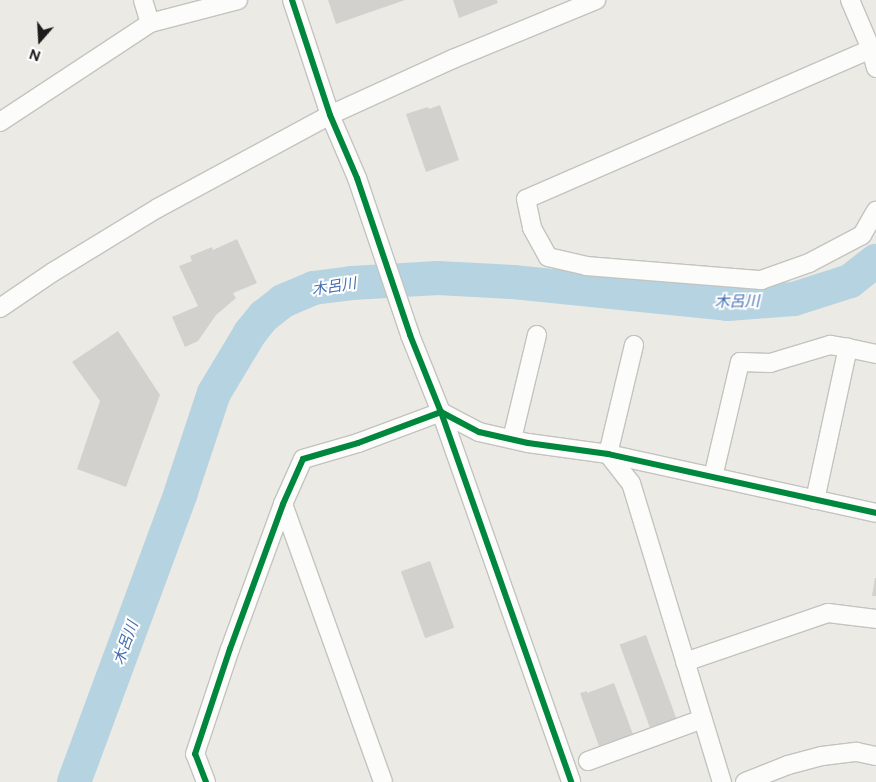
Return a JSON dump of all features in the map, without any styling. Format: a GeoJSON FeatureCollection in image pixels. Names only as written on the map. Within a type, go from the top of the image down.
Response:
{"type":"FeatureCollection","features":[{"type":"Feature","properties":{"kind":"street"},"geometry":{"type":"LineString","coordinates":[[143,0],[150,23]]}},
{"type":"Feature","properties":{"kind":"street"},"geometry":{"type":"LineString","coordinates":[[0,122],[150,23],[238,0]]}},
{"type":"Feature","properties":{"kind":"street"},"geometry":{"type":"LineString","coordinates":[[292,0],[330,114],[357,178],[410,335],[441,412],[571,782]]}},
{"type":"Feature","properties":{"kind":"street"},"geometry":{"type":"LineString","coordinates":[[0,308],[53,272],[158,208],[330,114],[596,0]]}},
{"type":"Feature","properties":{"kind":"street"},"geometry":{"type":"LineString","coordinates":[[850,0],[871,49],[876,68]]}},
{"type":"Feature","properties":{"kind":"street"},"geometry":{"type":"LineString","coordinates":[[871,49],[526,199],[532,228],[548,258],[586,266],[761,280],[808,263],[862,235],[876,211]]}},
{"type":"Feature","properties":{"kind":"street"},"geometry":{"type":"LineString","coordinates":[[512,439],[537,335]]}},
{"type":"Feature","properties":{"kind":"street"},"geometry":{"type":"LineString","coordinates":[[608,454],[634,345]]}},
{"type":"Feature","properties":{"kind":"street"},"geometry":{"type":"LineString","coordinates":[[713,477],[740,362],[770,364],[830,345],[876,354]]}},
{"type":"Feature","properties":{"kind":"street"},"geometry":{"type":"LineString","coordinates":[[815,500],[848,348]]}},
{"type":"Feature","properties":{"kind":"street"},"geometry":{"type":"LineString","coordinates":[[206,782],[195,754],[283,504],[303,459],[358,443],[441,412],[479,432],[608,454],[876,513]]}},
{"type":"Feature","properties":{"kind":"street"},"geometry":{"type":"LineString","coordinates":[[608,454],[631,483],[722,782]]}},
{"type":"Feature","properties":{"kind":"street"},"geometry":{"type":"LineString","coordinates":[[283,504],[384,782]]}},
{"type":"Feature","properties":{"kind":"street"},"geometry":{"type":"LineString","coordinates":[[685,662],[828,612],[876,619]]}},
{"type":"Feature","properties":{"kind":"street"},"geometry":{"type":"LineString","coordinates":[[588,761],[703,719]]}},
{"type":"Feature","properties":{"kind":"street"},"geometry":{"type":"LineString","coordinates":[[745,782],[788,765],[822,756],[857,752],[876,756]]}},
{"type":"Feature","properties":{"kind":"building"},"geometry":{"type":"Polygon","coordinates":[[[328,0],[405,0],[336,24],[328,0]]]}},
{"type":"Feature","properties":{"kind":"building"},"geometry":{"type":"Polygon","coordinates":[[[453,0],[497,0],[498,3],[459,18],[453,0]]]}},
{"type":"Feature","properties":{"kind":"building"},"geometry":{"type":"Polygon","coordinates":[[[440,105],[459,160],[426,172],[406,114],[440,105]]]}},
{"type":"Feature","properties":{"kind":"building"},"geometry":{"type":"Polygon","coordinates":[[[237,239],[257,283],[233,293],[236,298],[216,315],[198,341],[185,347],[172,317],[198,306],[179,266],[192,261],[190,256],[212,247],[213,250],[237,239]]]}},
{"type":"Feature","properties":{"kind":"building"},"geometry":{"type":"Polygon","coordinates":[[[118,331],[160,395],[126,487],[77,469],[100,401],[72,362],[118,331]]]}},
{"type":"Feature","properties":{"kind":"building"},"geometry":{"type":"Polygon","coordinates":[[[430,561],[454,628],[425,638],[401,572],[430,561]]]}},
{"type":"Feature","properties":{"kind":"building"},"geometry":{"type":"Polygon","coordinates":[[[875,578],[876,596],[872,596],[875,578]]]}},
{"type":"Feature","properties":{"kind":"building"},"geometry":{"type":"Polygon","coordinates":[[[646,635],[676,719],[650,728],[620,645],[646,635]]]}},
{"type":"Feature","properties":{"kind":"building"},"geometry":{"type":"Polygon","coordinates":[[[614,683],[634,737],[600,749],[580,693],[587,691],[587,693],[614,683]]]}},
{"type":"Feature","properties":{"kind":"waterway","name":"木呂川"},"geometry":{"type":"LineString","coordinates":[[74,782],[181,492],[214,393],[250,333],[264,316],[283,301],[313,288],[352,283],[438,278],[513,282],[728,304],[794,299],[850,281],[876,261]]}},
{"type":"Feature","properties":{"kind":"cycle path"},"geometry":{"type":"LineString","coordinates":[[292,0],[330,115],[357,178],[410,335],[441,412],[571,782]]}},
{"type":"Feature","properties":{"kind":"cycle path"},"geometry":{"type":"LineString","coordinates":[[206,782],[195,754],[230,649],[283,504],[303,459],[358,443],[441,412],[479,432],[528,443],[608,454],[876,513]]}}]}
